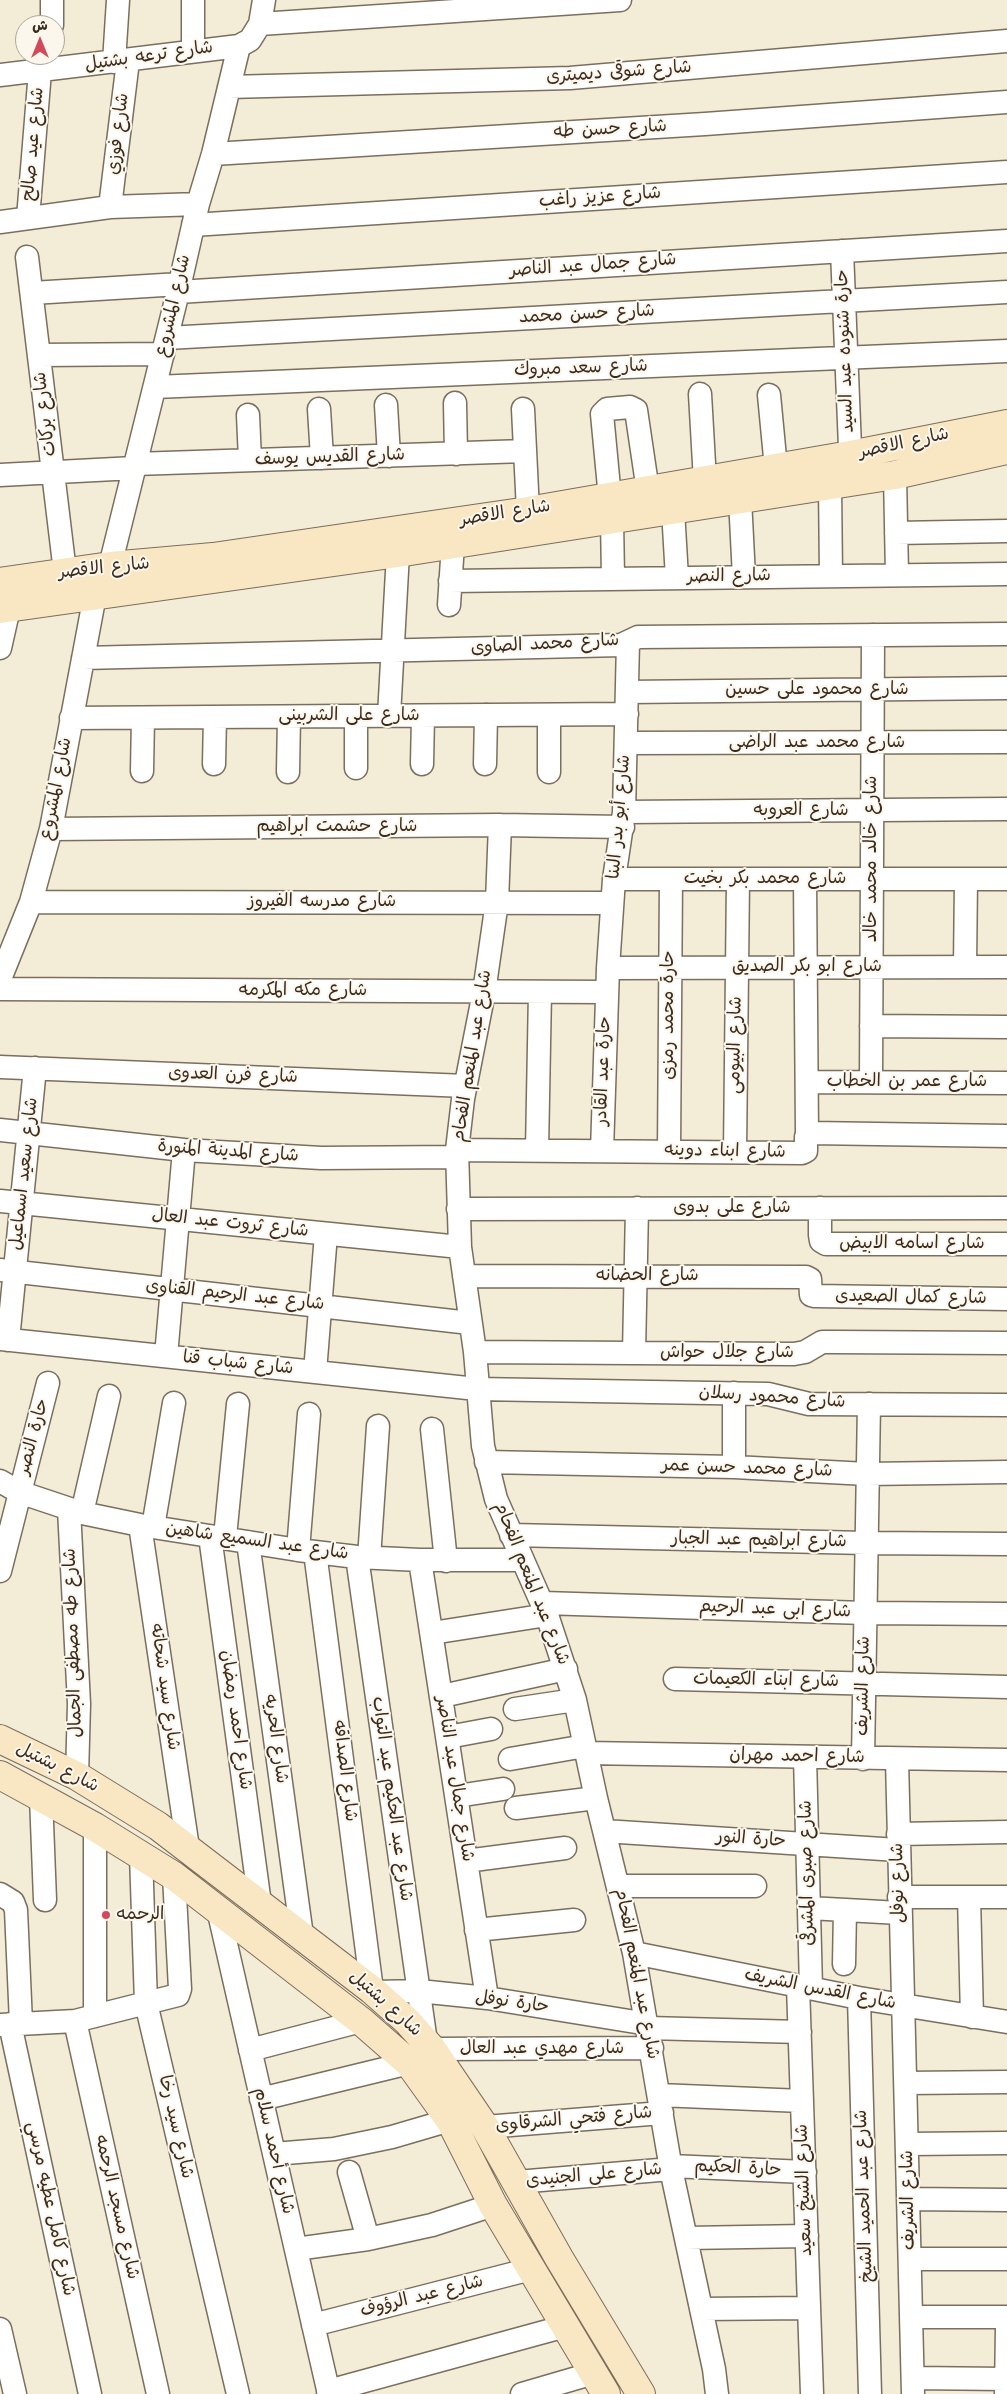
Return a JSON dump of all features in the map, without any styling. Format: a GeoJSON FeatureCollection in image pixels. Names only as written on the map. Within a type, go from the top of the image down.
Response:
{"type":"FeatureCollection","features":[{"type":"Feature","properties":{"kind":"street"},"geometry":{"type":"LineString","coordinates":[[52,0],[52,15]]}},
{"type":"Feature","properties":{"kind":"street","name":"شارع فوزي"},"geometry":{"type":"LineString","coordinates":[[110,207],[121,62],[118,0]]}},
{"type":"Feature","properties":{"kind":"street"},"geometry":{"type":"LineString","coordinates":[[193,0],[193,51]]}},
{"type":"Feature","properties":{"kind":"street"},"geometry":{"type":"LineString","coordinates":[[239,46],[250,40],[260,24],[264,0]]}},
{"type":"Feature","properties":{"kind":"street"},"geometry":{"type":"LineString","coordinates":[[260,24],[620,0]]}},
{"type":"Feature","properties":{"kind":"street","name":"شارع شوقى ديميترى"},"geometry":{"type":"LineString","coordinates":[[229,86],[570,78],[1007,41]]}},
{"type":"Feature","properties":{"kind":"street","name":"شارع ترعه بشتيل"},"geometry":{"type":"LineString","coordinates":[[65,64],[121,62],[239,46]]}},
{"type":"Feature","properties":{"kind":"street","name":"شارع المشروع"},"geometry":{"type":"LineString","coordinates":[[110,566],[165,346],[195,214],[213,154],[239,46]]}},
{"type":"Feature","properties":{"kind":"street","name":"شارع ترعه بشتيل"},"geometry":{"type":"LineString","coordinates":[[0,75],[47,65]]}},
{"type":"Feature","properties":{"kind":"street","name":"شارع عيد صالح"},"geometry":{"type":"LineString","coordinates":[[28,218],[47,65]]}},
{"type":"Feature","properties":{"kind":"street","name":"شارع حسن طه"},"geometry":{"type":"LineString","coordinates":[[213,154],[714,123],[1007,102]]}},
{"type":"Feature","properties":{"kind":"street","name":"شارع عزيز راغب"},"geometry":{"type":"LineString","coordinates":[[0,222],[110,207],[195,214],[1007,172]]}},
{"type":"Feature","properties":{"kind":"street","name":"شارع جمال عبد الناصر"},"geometry":{"type":"LineString","coordinates":[[32,293],[179,288],[1007,241]]}},
{"type":"Feature","properties":{"kind":"street","name":"حارة شنوده عبد السيد"},"geometry":{"type":"LineString","coordinates":[[831,576],[844,474],[846,359],[842,251]]}},
{"type":"Feature","properties":{"kind":"street","name":"شارع بركات"},"geometry":{"type":"LineString","coordinates":[[27,257],[65,572]]}},
{"type":"Feature","properties":{"kind":"street","name":"شارع حسن محمد"},"geometry":{"type":"LineString","coordinates":[[39,355],[844,301],[1007,292]]}},
{"type":"Feature","properties":{"kind":"street","name":"شارع سعد مبروك"},"geometry":{"type":"LineString","coordinates":[[155,387],[1007,351]]}},
{"type":"Feature","properties":{"kind":"street"},"geometry":{"type":"LineString","coordinates":[[700,394],[705,481]]}},
{"type":"Feature","properties":{"kind":"street"},"geometry":{"type":"LineString","coordinates":[[769,395],[776,468]]}},
{"type":"Feature","properties":{"kind":"street"},"geometry":{"type":"LineString","coordinates":[[455,403],[456,454]]}},
{"type":"Feature","properties":{"kind":"street"},"geometry":{"type":"LineString","coordinates":[[386,405],[389,456]]}},
{"type":"Feature","properties":{"kind":"street"},"geometry":{"type":"LineString","coordinates":[[613,578],[611,508],[602,414],[606,408],[630,407],[636,410],[648,491]]}},
{"type":"Feature","properties":{"kind":"street"},"geometry":{"type":"LineString","coordinates":[[319,408],[322,458]]}},
{"type":"Feature","properties":{"kind":"street"},"geometry":{"type":"LineString","coordinates":[[523,408],[528,511]]}},
{"type":"Feature","properties":{"kind":"street"},"geometry":{"type":"LineString","coordinates":[[248,415],[250,460]]}},
{"type":"Feature","properties":{"kind":"street","name":"شارع الاقصر"},"geometry":{"type":"LineString","coordinates":[[0,582],[110,566],[213,557],[528,511],[611,508],[673,510],[740,499],[844,474],[1007,424]]}},
{"type":"Feature","properties":{"kind":"street","name":"شارع الاقصر"},"geometry":{"type":"LineString","coordinates":[[5,608],[452,544],[611,508],[648,491],[776,468],[844,474],[895,475],[1007,450]]}},
{"type":"Feature","properties":{"kind":"street","name":"شارع القديس يوسف"},"geometry":{"type":"LineString","coordinates":[[0,475],[250,460],[525,452]]}},
{"type":"Feature","properties":{"kind":"street"},"geometry":{"type":"LineString","coordinates":[[895,475],[896,575]]}},
{"type":"Feature","properties":{"kind":"street"},"geometry":{"type":"LineString","coordinates":[[740,499],[744,577]]}},
{"type":"Feature","properties":{"kind":"street"},"geometry":{"type":"LineString","coordinates":[[673,510],[677,578]]}},
{"type":"Feature","properties":{"kind":"street"},"geometry":{"type":"LineString","coordinates":[[896,533],[1007,531]]}},
{"type":"Feature","properties":{"kind":"street"},"geometry":{"type":"LineString","coordinates":[[448,605],[452,544]]}},
{"type":"Feature","properties":{"kind":"street"},"geometry":{"type":"LineString","coordinates":[[389,716],[398,553]]}},
{"type":"Feature","properties":{"kind":"street","name":"شارع النصر"},"geometry":{"type":"LineString","coordinates":[[450,581],[1007,574]]}},
{"type":"Feature","properties":{"kind":"street","name":"شارع المشروع"},"geometry":{"type":"LineString","coordinates":[[0,978],[9,938],[31,902],[51,829],[95,594]]}},
{"type":"Feature","properties":{"kind":"street"},"geometry":{"type":"LineString","coordinates":[[0,648],[5,608]]}},
{"type":"Feature","properties":{"kind":"street","name":"شارع محمد الصاوى"},"geometry":{"type":"LineString","coordinates":[[83,658],[621,645],[638,638],[1007,634]]}},
{"type":"Feature","properties":{"kind":"street","name":"شارع خالد محمد خالد"},"geometry":{"type":"LineString","coordinates":[[871,1082],[873,635]]}},
{"type":"Feature","properties":{"kind":"street","name":"شارع أبو بدر البنا"},"geometry":{"type":"LineString","coordinates":[[607,992],[614,879],[623,819],[628,642]]}},
{"type":"Feature","properties":{"kind":"street","name":"شارع محمود على حسين"},"geometry":{"type":"LineString","coordinates":[[627,692],[1007,688]]}},
{"type":"Feature","properties":{"kind":"street","name":"شارع على الشربينى"},"geometry":{"type":"LineString","coordinates":[[72,718],[627,714]]}},
{"type":"Feature","properties":{"kind":"street"},"geometry":{"type":"LineString","coordinates":[[484,764],[486,715]]}},
{"type":"Feature","properties":{"kind":"street"},"geometry":{"type":"LineString","coordinates":[[549,715],[549,772]]}},
{"type":"Feature","properties":{"kind":"street"},"geometry":{"type":"LineString","coordinates":[[356,716],[356,768]]}},
{"type":"Feature","properties":{"kind":"street"},"geometry":{"type":"LineString","coordinates":[[422,764],[423,716]]}},
{"type":"Feature","properties":{"kind":"street"},"geometry":{"type":"LineString","coordinates":[[214,764],[215,717]]}},
{"type":"Feature","properties":{"kind":"street"},"geometry":{"type":"LineString","coordinates":[[288,772],[289,717]]}},
{"type":"Feature","properties":{"kind":"street"},"geometry":{"type":"LineString","coordinates":[[142,771],[143,718]]}},
{"type":"Feature","properties":{"kind":"street","name":"شارع محمد عبد الراضى"},"geometry":{"type":"LineString","coordinates":[[626,743],[873,744],[1007,742]]}},
{"type":"Feature","properties":{"kind":"street","name":"شارع العروبه"},"geometry":{"type":"LineString","coordinates":[[623,819],[872,810],[1007,809]]}},
{"type":"Feature","properties":{"kind":"street","name":"شارع حشمت ابراهيم"},"geometry":{"type":"LineString","coordinates":[[51,829],[500,825],[623,819]]}},
{"type":"Feature","properties":{"kind":"street","name":"شارع عبد المنعم الفحام"},"geometry":{"type":"LineString","coordinates":[[500,825],[497,902],[484,992],[466,1086],[457,1154],[460,1247],[475,1352],[477,1389],[486,1462],[496,1499],[545,1609],[575,1700],[596,1798],[634,1953],[671,2168],[717,2394]]}},
{"type":"Feature","properties":{"kind":"street","name":"شارع محمد بكر بخيت"},"geometry":{"type":"LineString","coordinates":[[614,879],[1007,879]]}},
{"type":"Feature","properties":{"kind":"street","name":"حارة محمد رمزى"},"geometry":{"type":"LineString","coordinates":[[669,1151],[670,879]]}},
{"type":"Feature","properties":{"kind":"street","name":"شارع البيومى"},"geometry":{"type":"LineString","coordinates":[[735,1152],[738,879]]}},
{"type":"Feature","properties":{"kind":"street"},"geometry":{"type":"LineString","coordinates":[[805,879],[807,1134]]}},
{"type":"Feature","properties":{"kind":"street"},"geometry":{"type":"LineString","coordinates":[[964,967],[966,879]]}},
{"type":"Feature","properties":{"kind":"street","name":"شارع مدرسه الفيروز"},"geometry":{"type":"LineString","coordinates":[[31,902],[612,903]]}},
{"type":"Feature","properties":{"kind":"street","name":"شارع ابو بكر الصديق"},"geometry":{"type":"LineString","coordinates":[[608,968],[1007,967]]}},
{"type":"Feature","properties":{"kind":"street","name":"شارع مكه المكرمه"},"geometry":{"type":"LineString","coordinates":[[0,989],[607,992]]}},
{"type":"Feature","properties":{"kind":"street"},"geometry":{"type":"LineString","coordinates":[[538,1150],[540,992]]}},
{"type":"Feature","properties":{"kind":"street","name":"حارة عبد القادر"},"geometry":{"type":"LineString","coordinates":[[602,1151],[607,992]]}},
{"type":"Feature","properties":{"kind":"street"},"geometry":{"type":"LineString","coordinates":[[871,1026],[1007,1027]]}},
{"type":"Feature","properties":{"kind":"street","name":"شارع فرن العدوى"},"geometry":{"type":"LineString","coordinates":[[0,1067],[466,1086]]}},
{"type":"Feature","properties":{"kind":"street","name":"شارع سعيد اسماعيل"},"geometry":{"type":"LineString","coordinates":[[4,1339],[11,1202],[29,1134],[36,1068]]}},
{"type":"Feature","properties":{"kind":"street","name":"شارع عمر بن الخطاب"},"geometry":{"type":"LineString","coordinates":[[807,1082],[1007,1083]]}},
{"type":"Feature","properties":{"kind":"street","name":"شارع المدينة المنورة"},"geometry":{"type":"LineString","coordinates":[[0,1130],[184,1150],[321,1158],[457,1154]]}},
{"type":"Feature","properties":{"kind":"street","name":"شارع ابناء دوينه"},"geometry":{"type":"LineString","coordinates":[[457,1154],[538,1150],[802,1153],[806,1151],[807,1134],[1007,1136]]}},
{"type":"Feature","properties":{"kind":"street"},"geometry":{"type":"LineString","coordinates":[[166,1356],[184,1150]]}},
{"type":"Feature","properties":{"kind":"street","name":"شارع ثروت عبد العال"},"geometry":{"type":"LineString","coordinates":[[11,1202],[460,1247]]}},
{"type":"Feature","properties":{"kind":"street","name":"شارع على بدوى"},"geometry":{"type":"LineString","coordinates":[[458,1208],[1007,1208]]}},
{"type":"Feature","properties":{"kind":"street"},"geometry":{"type":"LineString","coordinates":[[634,1353],[637,1208]]}},
{"type":"Feature","properties":{"kind":"street","name":"شارع اسامه الابيض"},"geometry":{"type":"LineString","coordinates":[[820,1208],[820,1235],[821,1241],[826,1244],[1007,1244]]}},
{"type":"Feature","properties":{"kind":"street"},"geometry":{"type":"LineString","coordinates":[[315,1372],[326,1234]]}},
{"type":"Feature","properties":{"kind":"street","name":"شارع عبد الرحيم القناوى"},"geometry":{"type":"LineString","coordinates":[[8,1271],[470,1322]]}},
{"type":"Feature","properties":{"kind":"street","name":"شارع الحضانه"},"geometry":{"type":"LineString","coordinates":[[464,1276],[806,1277],[810,1279],[811,1295],[815,1296]]}},
{"type":"Feature","properties":{"kind":"street","name":"شارع كمال الصعيدى"},"geometry":{"type":"LineString","coordinates":[[815,1296],[1007,1299]]}},
{"type":"Feature","properties":{"kind":"street","name":"شارع شباب قنا"},"geometry":{"type":"LineString","coordinates":[[4,1339],[477,1389]]}},
{"type":"Feature","properties":{"kind":"street","name":"شارع جلال حواش"},"geometry":{"type":"LineString","coordinates":[[475,1352],[794,1354],[805,1352],[822,1342],[1007,1343]]}},
{"type":"Feature","properties":{"kind":"street","name":"حارة النصر"},"geometry":{"type":"LineString","coordinates":[[0,1571],[48,1383]]}},
{"type":"Feature","properties":{"kind":"street","name":"شارع محمود رسلان"},"geometry":{"type":"LineString","coordinates":[[477,1389],[734,1393],[778,1396],[810,1404],[1007,1404]]}},
{"type":"Feature","properties":{"kind":"street"},"geometry":{"type":"LineString","coordinates":[[734,1393],[734,1468]]}},
{"type":"Feature","properties":{"kind":"street","name":"شارع طه مصطفى الجمال"},"geometry":{"type":"LineString","coordinates":[[77,1776],[79,1704],[76,1511],[109,1396]]}},
{"type":"Feature","properties":{"kind":"street","name":"شارع سيد شحاته"},"geometry":{"type":"LineString","coordinates":[[174,1403],[146,1526],[188,1848]]}},
{"type":"Feature","properties":{"kind":"street","name":"شارع احمد رمضان"},"geometry":{"type":"LineString","coordinates":[[238,1404],[217,1536],[260,1904]]}},
{"type":"Feature","properties":{"kind":"street","name":"شارع الشريف"},"geometry":{"type":"LineString","coordinates":[[864,1759],[869,1404]]}},
{"type":"Feature","properties":{"kind":"street","name":"شارع الصداقه"},"geometry":{"type":"LineString","coordinates":[[308,1414],[307,1551],[374,1991]]}},
{"type":"Feature","properties":{"kind":"street","name":"شارع عبد الحكيم عبد التواب"},"geometry":{"type":"LineString","coordinates":[[378,1426],[363,1557],[419,1991],[429,2046]]}},
{"type":"Feature","properties":{"kind":"street"},"geometry":{"type":"LineString","coordinates":[[432,1429],[446,1561]]}},
{"type":"Feature","properties":{"kind":"street","name":"شارع محمد حسن عمر"},"geometry":{"type":"LineString","coordinates":[[486,1462],[734,1468],[868,1474],[1007,1472]]}},
{"type":"Feature","properties":{"kind":"street","name":"شارع عبد السميع شاهين"},"geometry":{"type":"LineString","coordinates":[[0,1481],[19,1492],[76,1511],[146,1526],[307,1551],[363,1557],[420,1560],[522,1560]]}},
{"type":"Feature","properties":{"kind":"street","name":"شارع ابراهيم عبد الجبار"},"geometry":{"type":"LineString","coordinates":[[511,1535],[866,1543],[1007,1544]]}},
{"type":"Feature","properties":{"kind":"street","name":"شارع الحريه"},"geometry":{"type":"LineString","coordinates":[[248,1542],[302,1936]]}},
{"type":"Feature","properties":{"kind":"street","name":"شارع جمال عبد الناصر"},"geometry":{"type":"LineString","coordinates":[[420,1560],[487,1998]]}},
{"type":"Feature","properties":{"kind":"street","name":"شارع ابى عبد الرحيم"},"geometry":{"type":"LineString","coordinates":[[432,1633],[545,1609],[1007,1614]]}},
{"type":"Feature","properties":{"kind":"street"},"geometry":{"type":"LineString","coordinates":[[442,1696],[566,1669]]}},
{"type":"Feature","properties":{"kind":"street","name":"شارع ابناء الكعيمات"},"geometry":{"type":"LineString","coordinates":[[675,1679],[1007,1687]]}},
{"type":"Feature","properties":{"kind":"street"},"geometry":{"type":"LineString","coordinates":[[515,1709],[575,1700]]}},
{"type":"Feature","properties":{"kind":"street"},"geometry":{"type":"LineString","coordinates":[[448,1737],[491,1729]]}},
{"type":"Feature","properties":{"kind":"street","name":"شارع بشتيل"},"geometry":{"type":"LineString","coordinates":[[0,1739],[77,1776],[158,1826],[374,1991],[407,2021],[429,2046],[485,2127],[559,2258],[641,2394]]}},
{"type":"Feature","properties":{"kind":"street","name":"شارع احمد مهران"},"geometry":{"type":"LineString","coordinates":[[510,1760],[585,1749],[897,1760],[1007,1760]]}},
{"type":"Feature","properties":{"kind":"street","name":"شارع صبرى المشرقى"},"geometry":{"type":"LineString","coordinates":[[804,1987],[809,1908],[805,1757]]}},
{"type":"Feature","properties":{"kind":"street","name":"شارع نوفل"},"geometry":{"type":"LineString","coordinates":[[897,1760],[904,2006]]}},
{"type":"Feature","properties":{"kind":"street","name":"شارع بشتيل"},"geometry":{"type":"LineString","coordinates":[[0,1775],[95,1828],[174,1876],[361,2021],[409,2063],[450,2120],[493,2205],[600,2383]]}},
{"type":"Feature","properties":{"kind":"street"},"geometry":{"type":"LineString","coordinates":[[457,1796],[502,1789]]}},
{"type":"Feature","properties":{"kind":"street"},"geometry":{"type":"LineString","coordinates":[[41,1797],[45,1900]]}},
{"type":"Feature","properties":{"kind":"street"},"geometry":{"type":"LineString","coordinates":[[516,1808],[596,1798]]}},
{"type":"Feature","properties":{"kind":"street","name":"شارع مسجد الرحمه"},"geometry":{"type":"LineString","coordinates":[[95,1828],[85,2018],[158,2394]]}},
{"type":"Feature","properties":{"kind":"street","name":"حارة النور"},"geometry":{"type":"LineString","coordinates":[[604,1830],[808,1844],[898,1842],[1007,1832]]}},
{"type":"Feature","properties":{"kind":"street"},"geometry":{"type":"LineString","coordinates":[[466,1861],[565,1848]]}},
{"type":"Feature","properties":{"kind":"street","name":"شارع سيد رخا"},"geometry":{"type":"LineString","coordinates":[[141,1855],[146,2003],[238,2394]]}},
{"type":"Feature","properties":{"kind":"street"},"geometry":{"type":"LineString","coordinates":[[11,2024],[85,2018],[174,1996],[180,1992],[174,1876]]}},
{"type":"Feature","properties":{"kind":"street"},"geometry":{"type":"LineString","coordinates":[[619,1886],[755,1886]]}},
{"type":"Feature","properties":{"kind":"street","name":"شارع كامل عطيه مرسي"},"geometry":{"type":"LineString","coordinates":[[0,1894],[13,1902],[16,1910],[9,1946],[11,2024],[90,2394]]}},
{"type":"Feature","properties":{"kind":"street"},"geometry":{"type":"LineString","coordinates":[[969,1897],[972,2017]]}},
{"type":"Feature","properties":{"kind":"street"},"geometry":{"type":"LineString","coordinates":[[809,1908],[845,1910],[969,1897],[1007,1897]]}},
{"type":"Feature","properties":{"kind":"street","name":"شارع أحمد سلام"},"geometry":{"type":"LineString","coordinates":[[218,1909],[328,2393]]}},
{"type":"Feature","properties":{"kind":"street"},"geometry":{"type":"LineString","coordinates":[[844,1964],[845,1910]]}},
{"type":"Feature","properties":{"kind":"street"},"geometry":{"type":"LineString","coordinates":[[476,1930],[574,1920]]}},
{"type":"Feature","properties":{"kind":"street","name":"شارع القدس الشريف"},"geometry":{"type":"LineString","coordinates":[[634,1953],[859,1998],[1007,2022]]}},
{"type":"Feature","properties":{"kind":"street","name":"شارع الشيخ سعيد"},"geometry":{"type":"LineString","coordinates":[[804,1987],[800,2032],[812,2394]]}},
{"type":"Feature","properties":{"kind":"street","name":"حارة نوفل"},"geometry":{"type":"LineString","coordinates":[[374,1991],[419,1991],[487,1998],[649,2034]]}},
{"type":"Feature","properties":{"kind":"street","name":"شارع عبد الحميد الشيخ"},"geometry":{"type":"LineString","coordinates":[[859,1998],[870,2394]]}},
{"type":"Feature","properties":{"kind":"street","name":"شارع الشريف"},"geometry":{"type":"LineString","coordinates":[[904,2006],[913,2386]]}},
{"type":"Feature","properties":{"kind":"street"},"geometry":{"type":"LineString","coordinates":[[250,2050],[361,2021]]}},
{"type":"Feature","properties":{"kind":"street"},"geometry":{"type":"LineString","coordinates":[[649,2034],[800,2032]]}},
{"type":"Feature","properties":{"kind":"street","name":"شارع مهدي عبد العال"},"geometry":{"type":"LineString","coordinates":[[429,2046],[649,2034]]}},
{"type":"Feature","properties":{"kind":"street"},"geometry":{"type":"LineString","coordinates":[[261,2099],[409,2063]]}},
{"type":"Feature","properties":{"kind":"street"},"geometry":{"type":"LineString","coordinates":[[906,2083],[1007,2082]]}},
{"type":"Feature","properties":{"kind":"street","name":"شارع فتحي الشرقاوى"},"geometry":{"type":"LineString","coordinates":[[485,2127],[661,2104],[802,2101]]}},
{"type":"Feature","properties":{"kind":"street"},"geometry":{"type":"LineString","coordinates":[[274,2154],[334,2149],[392,2137],[450,2120]]}},
{"type":"Feature","properties":{"kind":"street"},"geometry":{"type":"LineString","coordinates":[[908,2144],[1007,2143]]}},
{"type":"Feature","properties":{"kind":"street","name":"حارة الحكيم"},"geometry":{"type":"LineString","coordinates":[[671,2168],[805,2172]]}},
{"type":"Feature","properties":{"kind":"street","name":"شارع على الجنيدى"},"geometry":{"type":"LineString","coordinates":[[516,2182],[671,2168]]}},
{"type":"Feature","properties":{"kind":"street"},"geometry":{"type":"LineString","coordinates":[[349,2172],[368,2239]]}},
{"type":"Feature","properties":{"kind":"street"},"geometry":{"type":"LineString","coordinates":[[909,2200],[1007,2200]]}},
{"type":"Feature","properties":{"kind":"street"},"geometry":{"type":"LineString","coordinates":[[296,2249],[368,2239],[432,2225],[493,2205]]}},
{"type":"Feature","properties":{"kind":"street"},"geometry":{"type":"LineString","coordinates":[[686,2238],[807,2236]]}},
{"type":"Feature","properties":{"kind":"street"},"geometry":{"type":"LineString","coordinates":[[910,2260],[1007,2259]]}},
{"type":"Feature","properties":{"kind":"street","name":"شارع عبد الرؤوف"},"geometry":{"type":"LineString","coordinates":[[313,2325],[531,2269]]}},
{"type":"Feature","properties":{"kind":"street"},"geometry":{"type":"LineString","coordinates":[[701,2309],[809,2308]]}},
{"type":"Feature","properties":{"kind":"street"},"geometry":{"type":"LineString","coordinates":[[911,2317],[1007,2317]]}},
{"type":"Feature","properties":{"kind":"street"},"geometry":{"type":"LineString","coordinates":[[328,2393],[566,2326]]}},
{"type":"Feature","properties":{"kind":"street"},"geometry":{"type":"LineString","coordinates":[[913,2386],[1006,2386],[1007,2327]]}},
{"type":"Feature","properties":{"kind":"street"},"geometry":{"type":"LineString","coordinates":[[0,2329],[14,2394]]}},
{"type":"Feature","properties":{"kind":"street"},"geometry":{"type":"LineString","coordinates":[[522,2394],[600,2383]]}},
{"type":"Feature","properties":{"kind":"place","name":"الرحمه"},"geometry":{"type":"Point","coordinates":[106,1915]}}]}
